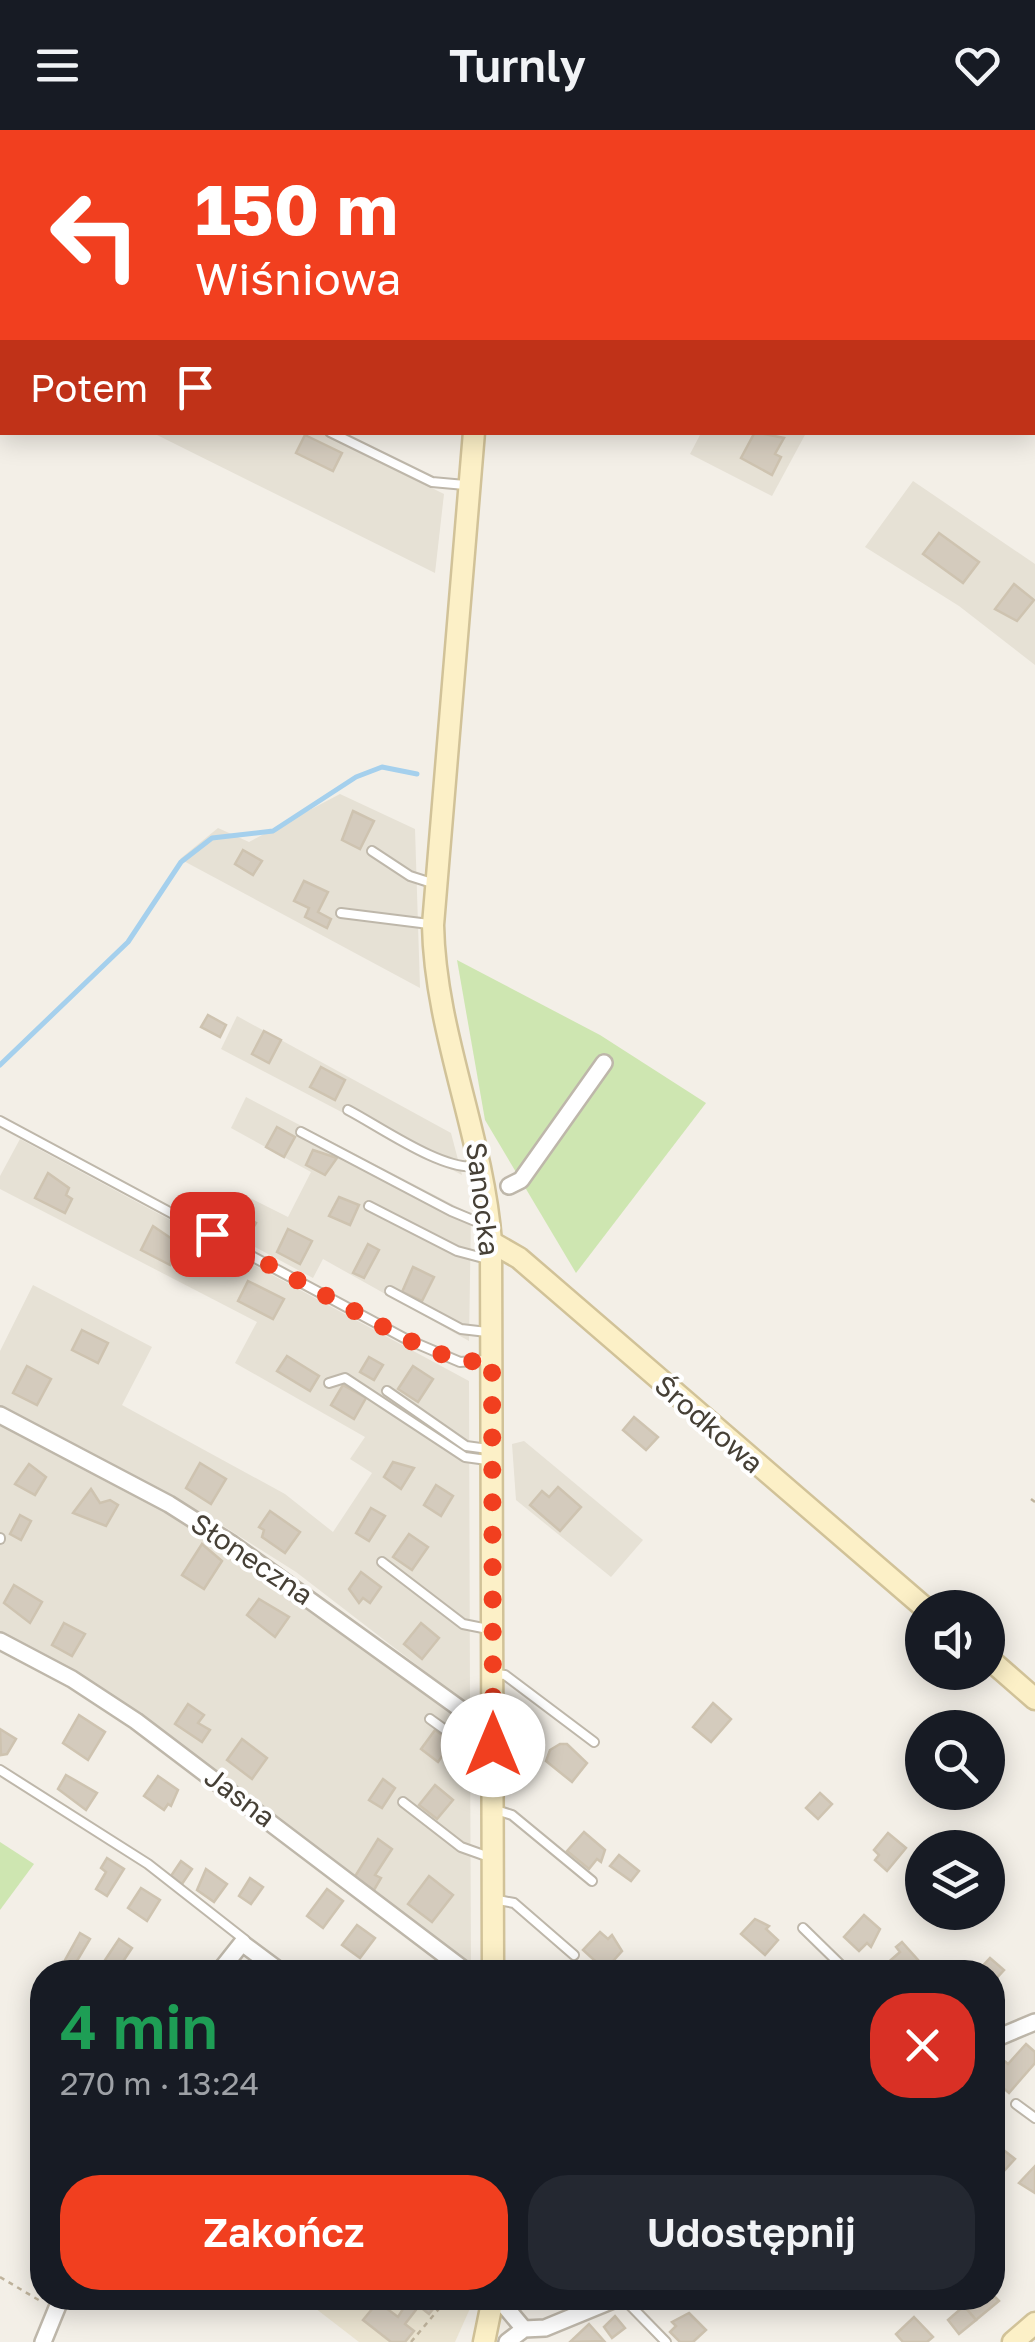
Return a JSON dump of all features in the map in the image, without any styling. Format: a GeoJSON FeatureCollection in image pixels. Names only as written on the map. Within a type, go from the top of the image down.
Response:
{"type":"FeatureCollection","features":[{"type":"Feature","properties":{"kind":"street","name":"Sanocka"},"geometry":{"type":"LineString","coordinates":[[474,435],[434,924],[440,995],[482,1165],[490,1220],[493,1960]]}},
{"type":"Feature","properties":{"kind":"street"},"geometry":{"type":"LineString","coordinates":[[509,1186],[521,1180],[604,1063]]}},
{"type":"Feature","properties":{"kind":"street","name":"Środkowa"},"geometry":{"type":"LineString","coordinates":[[491,1251],[519,1258],[905,1592]]}},
{"type":"Feature","properties":{"kind":"street","name":"Słoneczna"},"geometry":{"type":"LineString","coordinates":[[0,1414],[168,1504],[232,1544],[466,1713],[493,1712]]}},
{"type":"Feature","properties":{"kind":"street","name":"Jasna"},"geometry":{"type":"LineString","coordinates":[[0,1641],[72,1678],[136,1721],[451,1960]]}},
{"type":"Feature","properties":{"kind":"street"},"geometry":{"type":"LineString","coordinates":[[1005,1673],[1035,1699]]}},
{"type":"Feature","properties":{"kind":"street"},"geometry":{"type":"LineString","coordinates":[[229,1960],[242,1943],[265,1960]]}},
{"type":"Feature","properties":{"kind":"street"},"geometry":{"type":"LineString","coordinates":[[1005,2035],[1035,2022]]}},
{"type":"Feature","properties":{"kind":"street"},"geometry":{"type":"LineString","coordinates":[[44,2342],[57,2310]]}},
{"type":"Feature","properties":{"kind":"street"},"geometry":{"type":"LineString","coordinates":[[484,2342],[492,2310]]}},
{"type":"Feature","properties":{"kind":"street"},"geometry":{"type":"LineString","coordinates":[[506,2310],[524,2329]]}},
{"type":"Feature","properties":{"kind":"street"},"geometry":{"type":"LineString","coordinates":[[507,2342],[524,2329],[544,2328],[590,2310]]}},
{"type":"Feature","properties":{"kind":"street"},"geometry":{"type":"LineString","coordinates":[[1013,2342],[1035,2323]]}},
{"type":"Feature","properties":{"kind":"lane"},"geometry":{"type":"LineString","coordinates":[[336,435],[432,482],[470,485]]}},
{"type":"Feature","properties":{"kind":"lane"},"geometry":{"type":"LineString","coordinates":[[372,851],[410,876],[435,884]]}},
{"type":"Feature","properties":{"kind":"lane"},"geometry":{"type":"LineString","coordinates":[[341,912],[434,924]]}},
{"type":"Feature","properties":{"kind":"lane"},"geometry":{"type":"LineString","coordinates":[[348,1110],[464,1169],[482,1165]]}},
{"type":"Feature","properties":{"kind":"lane"},"geometry":{"type":"LineString","coordinates":[[0,1121],[406,1339],[460,1362],[492,1360]]}},
{"type":"Feature","properties":{"kind":"lane"},"geometry":{"type":"LineString","coordinates":[[301,1132],[450,1211],[475,1221],[490,1220]]}},
{"type":"Feature","properties":{"kind":"lane"},"geometry":{"type":"LineString","coordinates":[[368,1206],[457,1251],[491,1251]]}},
{"type":"Feature","properties":{"kind":"lane"},"geometry":{"type":"LineString","coordinates":[[390,1291],[461,1328],[492,1332]]}},
{"type":"Feature","properties":{"kind":"lane"},"geometry":{"type":"LineString","coordinates":[[329,1383],[345,1378],[465,1457],[492,1454]]}},
{"type":"Feature","properties":{"kind":"lane"},"geometry":{"type":"LineString","coordinates":[[386,1391],[466,1446],[492,1454]]}},
{"type":"Feature","properties":{"kind":"lane"},"geometry":{"type":"LineString","coordinates":[[382,1562],[463,1624],[493,1629]]}},
{"type":"Feature","properties":{"kind":"lane"},"geometry":{"type":"LineString","coordinates":[[493,1673],[506,1675],[594,1742]]}},
{"type":"Feature","properties":{"kind":"lane"},"geometry":{"type":"LineString","coordinates":[[430,1719],[462,1742],[493,1745]]}},
{"type":"Feature","properties":{"kind":"lane"},"geometry":{"type":"LineString","coordinates":[[0,1770],[148,1864],[247,1939],[242,1943]]}},
{"type":"Feature","properties":{"kind":"lane"},"geometry":{"type":"LineString","coordinates":[[403,1802],[476,1856],[493,1857]]}},
{"type":"Feature","properties":{"kind":"lane"},"geometry":{"type":"LineString","coordinates":[[493,1810],[512,1815],[592,1881]]}},
{"type":"Feature","properties":{"kind":"lane"},"geometry":{"type":"LineString","coordinates":[[493,1899],[514,1903],[574,1955]]}},
{"type":"Feature","properties":{"kind":"lane"},"geometry":{"type":"LineString","coordinates":[[804,1928],[836,1960]]}},
{"type":"Feature","properties":{"kind":"lane"},"geometry":{"type":"LineString","coordinates":[[1016,2104],[1035,2118]]}},
{"type":"Feature","properties":{"kind":"lane"},"geometry":{"type":"LineString","coordinates":[[633,2310],[666,2342]]}},
{"type":"Feature","properties":{"kind":"path"},"geometry":{"type":"LineString","coordinates":[[0,2277],[30,2291]]}},
{"type":"Feature","properties":{"kind":"path"},"geometry":{"type":"LineString","coordinates":[[411,2342],[438,2310]]}},
{"type":"Feature","properties":{"kind":"shaded area"},"geometry":{"type":"Polygon","coordinates":[[[157,435],[325,435],[444,494],[435,573],[157,435]]]}},
{"type":"Feature","properties":{"kind":"shaded area"},"geometry":{"type":"Polygon","coordinates":[[[700,435],[805,435],[772,496],[690,454],[700,435]]]}},
{"type":"Feature","properties":{"kind":"shaded area"},"geometry":{"type":"Polygon","coordinates":[[[913,481],[1035,564],[1035,665],[959,606],[865,547],[913,481]]]}},
{"type":"Feature","properties":{"kind":"shaded area"},"geometry":{"type":"Polygon","coordinates":[[[340,794],[415,829],[420,988],[180,859],[218,828],[249,842],[340,794]]]}},
{"type":"Feature","properties":{"kind":"shaded area"},"geometry":{"type":"Polygon","coordinates":[[[237,1016],[451,1133],[462,1175],[221,1049],[237,1016]]]}},
{"type":"Feature","properties":{"kind":"shaded area"},"geometry":{"type":"Polygon","coordinates":[[[246,1097],[471,1214],[469,1341],[323,1259],[313,1278],[219,1228],[238,1192],[288,1217],[311,1172],[231,1128],[246,1097]]]}},
{"type":"Feature","properties":{"kind":"shaded area"},"geometry":{"type":"Polygon","coordinates":[[[20,1139],[469,1381],[470,1706],[296,1572],[217,1522],[0,1406],[0,1351],[33,1285],[152,1347],[122,1405],[285,1494],[333,1532],[372,1473],[350,1459],[365,1437],[235,1363],[257,1322],[0,1189],[0,1176],[20,1139]]]}},
{"type":"Feature","properties":{"kind":"shaded area"},"geometry":{"type":"Polygon","coordinates":[[[0,1423],[195,1528],[470,1723],[471,1960],[458,1960],[154,1725],[0,1635],[0,1423]]]}},
{"type":"Feature","properties":{"kind":"shaded area"},"geometry":{"type":"Polygon","coordinates":[[[524,1441],[643,1540],[611,1577],[516,1500],[512,1444],[524,1441]]]}},
{"type":"Feature","properties":{"kind":"shaded area"},"geometry":{"type":"Polygon","coordinates":[[[318,2310],[469,2310],[455,2342],[359,2342],[318,2310]]]}},
{"type":"Feature","properties":{"kind":"green space"},"geometry":{"type":"Polygon","coordinates":[[[457,960],[600,1035],[706,1103],[576,1273],[485,1120],[457,960]]]}},
{"type":"Feature","properties":{"kind":"green space"},"geometry":{"type":"Polygon","coordinates":[[[0,1842],[34,1864],[0,1910],[0,1842]]]}},
{"type":"Feature","properties":{"kind":"building"},"geometry":{"type":"Polygon","coordinates":[[[305,435],[342,453],[333,471],[296,453],[305,435]]]}},
{"type":"Feature","properties":{"kind":"building"},"geometry":{"type":"Polygon","coordinates":[[[753,435],[784,438],[775,454],[781,457],[772,475],[741,458],[753,435]]]}},
{"type":"Feature","properties":{"kind":"building"},"geometry":{"type":"Polygon","coordinates":[[[939,533],[979,562],[963,583],[923,554],[939,533]]]}},
{"type":"Feature","properties":{"kind":"building"},"geometry":{"type":"Polygon","coordinates":[[[1014,584],[1034,600],[1017,621],[995,609],[1014,584]]]}},
{"type":"Feature","properties":{"kind":"building"},"geometry":{"type":"Polygon","coordinates":[[[353,811],[374,821],[360,849],[342,840],[353,811]]]}},
{"type":"Feature","properties":{"kind":"building"},"geometry":{"type":"Polygon","coordinates":[[[243,850],[262,861],[253,875],[235,864],[243,850]]]}},
{"type":"Feature","properties":{"kind":"building"},"geometry":{"type":"Polygon","coordinates":[[[304,881],[328,892],[318,912],[331,919],[327,928],[305,917],[309,908],[294,901],[304,881]]]}},
{"type":"Feature","properties":{"kind":"building"},"geometry":{"type":"Polygon","coordinates":[[[208,1015],[226,1025],[220,1037],[201,1027],[208,1015]]]}},
{"type":"Feature","properties":{"kind":"building"},"geometry":{"type":"Polygon","coordinates":[[[264,1031],[281,1040],[269,1063],[252,1054],[264,1031]]]}},
{"type":"Feature","properties":{"kind":"building"},"geometry":{"type":"Polygon","coordinates":[[[321,1067],[345,1080],[335,1100],[310,1087],[321,1067]]]}},
{"type":"Feature","properties":{"kind":"building"},"geometry":{"type":"Polygon","coordinates":[[[277,1127],[295,1137],[284,1157],[266,1147],[277,1127]]]}},
{"type":"Feature","properties":{"kind":"building"},"geometry":{"type":"Polygon","coordinates":[[[313,1150],[337,1158],[325,1175],[306,1165],[313,1150]]]}},
{"type":"Feature","properties":{"kind":"building"},"geometry":{"type":"Polygon","coordinates":[[[48,1173],[69,1188],[66,1195],[72,1199],[65,1213],[35,1198],[48,1173]]]}},
{"type":"Feature","properties":{"kind":"building"},"geometry":{"type":"Polygon","coordinates":[[[339,1197],[359,1205],[350,1225],[329,1216],[339,1197]]]}},
{"type":"Feature","properties":{"kind":"building"},"geometry":{"type":"Polygon","coordinates":[[[238,1212],[256,1223],[247,1238],[229,1227],[238,1212]]]}},
{"type":"Feature","properties":{"kind":"building"},"geometry":{"type":"Polygon","coordinates":[[[153,1226],[175,1241],[170,1265],[141,1250],[153,1226]]]}},
{"type":"Feature","properties":{"kind":"building"},"geometry":{"type":"Polygon","coordinates":[[[288,1229],[312,1241],[300,1264],[277,1252],[288,1229]]]}},
{"type":"Feature","properties":{"kind":"building"},"geometry":{"type":"Polygon","coordinates":[[[368,1244],[379,1250],[364,1278],[353,1273],[368,1244]]]}},
{"type":"Feature","properties":{"kind":"building"},"geometry":{"type":"Polygon","coordinates":[[[413,1267],[434,1277],[422,1301],[402,1292],[413,1267]]]}},
{"type":"Feature","properties":{"kind":"building"},"geometry":{"type":"Polygon","coordinates":[[[248,1281],[284,1299],[273,1319],[238,1301],[248,1281]]]}},
{"type":"Feature","properties":{"kind":"building"},"geometry":{"type":"Polygon","coordinates":[[[82,1330],[108,1343],[98,1363],[72,1350],[82,1330]]]}},
{"type":"Feature","properties":{"kind":"building"},"geometry":{"type":"Polygon","coordinates":[[[287,1356],[319,1376],[310,1391],[277,1371],[287,1356]]]}},
{"type":"Feature","properties":{"kind":"building"},"geometry":{"type":"Polygon","coordinates":[[[369,1357],[383,1365],[374,1380],[360,1372],[369,1357]]]}},
{"type":"Feature","properties":{"kind":"building"},"geometry":{"type":"Polygon","coordinates":[[[27,1366],[51,1379],[37,1405],[13,1393],[27,1366]]]}},
{"type":"Feature","properties":{"kind":"building"},"geometry":{"type":"Polygon","coordinates":[[[413,1366],[433,1379],[418,1402],[398,1389],[413,1366]]]}},
{"type":"Feature","properties":{"kind":"building"},"geometry":{"type":"Polygon","coordinates":[[[343,1385],[366,1398],[354,1419],[331,1405],[343,1385]]]}},
{"type":"Feature","properties":{"kind":"building"},"geometry":{"type":"Polygon","coordinates":[[[634,1417],[658,1437],[646,1450],[623,1430],[634,1417]]]}},
{"type":"Feature","properties":{"kind":"building"},"geometry":{"type":"Polygon","coordinates":[[[393,1462],[414,1468],[401,1489],[384,1477],[393,1462]]]}},
{"type":"Feature","properties":{"kind":"building"},"geometry":{"type":"Polygon","coordinates":[[[200,1463],[226,1479],[211,1504],[186,1488],[200,1463]]]}},
{"type":"Feature","properties":{"kind":"building"},"geometry":{"type":"Polygon","coordinates":[[[29,1464],[46,1477],[35,1495],[15,1484],[29,1464]]]}},
{"type":"Feature","properties":{"kind":"building"},"geometry":{"type":"Polygon","coordinates":[[[436,1485],[453,1496],[441,1516],[424,1505],[436,1485]]]}},
{"type":"Feature","properties":{"kind":"building"},"geometry":{"type":"Polygon","coordinates":[[[558,1487],[581,1507],[560,1531],[530,1505],[542,1491],[549,1497],[558,1487]]]}},
{"type":"Feature","properties":{"kind":"building"},"geometry":{"type":"Polygon","coordinates":[[[91,1489],[100,1503],[110,1500],[118,1505],[106,1526],[73,1513],[91,1489]]]}},
{"type":"Feature","properties":{"kind":"building"},"geometry":{"type":"Polygon","coordinates":[[[371,1508],[385,1516],[369,1541],[356,1533],[371,1508]]]}},
{"type":"Feature","properties":{"kind":"building"},"geometry":{"type":"Polygon","coordinates":[[[270,1511],[300,1532],[285,1553],[262,1537],[264,1530],[259,1527],[270,1511]]]}},
{"type":"Feature","properties":{"kind":"building"},"geometry":{"type":"Polygon","coordinates":[[[20,1515],[31,1521],[21,1540],[10,1534],[20,1515]]]}},
{"type":"Feature","properties":{"kind":"building"},"geometry":{"type":"Polygon","coordinates":[[[409,1534],[428,1547],[412,1570],[393,1557],[409,1534]]]}},
{"type":"Feature","properties":{"kind":"building"},"geometry":{"type":"Polygon","coordinates":[[[202,1544],[222,1561],[204,1589],[182,1575],[202,1544]]]}},
{"type":"Feature","properties":{"kind":"building"},"geometry":{"type":"Polygon","coordinates":[[[361,1572],[381,1587],[370,1603],[363,1598],[359,1603],[349,1589],[361,1572]]]}},
{"type":"Feature","properties":{"kind":"building"},"geometry":{"type":"Polygon","coordinates":[[[14,1585],[42,1602],[30,1623],[4,1603],[14,1585]]]}},
{"type":"Feature","properties":{"kind":"building"},"geometry":{"type":"Polygon","coordinates":[[[259,1599],[289,1617],[275,1637],[247,1615],[259,1599]]]}},
{"type":"Feature","properties":{"kind":"building"},"geometry":{"type":"Polygon","coordinates":[[[64,1623],[85,1634],[72,1656],[52,1645],[64,1623]]]}},
{"type":"Feature","properties":{"kind":"building"},"geometry":{"type":"Polygon","coordinates":[[[421,1623],[439,1638],[422,1659],[404,1644],[421,1623]]]}},
{"type":"Feature","properties":{"kind":"building"},"geometry":{"type":"Polygon","coordinates":[[[713,1703],[731,1719],[711,1742],[693,1727],[713,1703]]]}},
{"type":"Feature","properties":{"kind":"building"},"geometry":{"type":"Polygon","coordinates":[[[188,1704],[204,1715],[198,1723],[210,1730],[202,1742],[175,1724],[188,1704]]]}},
{"type":"Feature","properties":{"kind":"building"},"geometry":{"type":"Polygon","coordinates":[[[79,1715],[105,1732],[88,1760],[63,1743],[79,1715]]]}},
{"type":"Feature","properties":{"kind":"building"},"geometry":{"type":"Polygon","coordinates":[[[0,1729],[16,1739],[7,1754],[1,1755],[0,1729]]]}},
{"type":"Feature","properties":{"kind":"building"},"geometry":{"type":"Polygon","coordinates":[[[435,1730],[452,1742],[438,1762],[421,1749],[435,1730]]]}},
{"type":"Feature","properties":{"kind":"building"},"geometry":{"type":"Polygon","coordinates":[[[242,1739],[267,1758],[252,1779],[227,1760],[242,1739]]]}},
{"type":"Feature","properties":{"kind":"building"},"geometry":{"type":"Polygon","coordinates":[[[567,1744],[587,1763],[572,1782],[546,1761],[550,1750],[567,1744]]]}},
{"type":"Feature","properties":{"kind":"building"},"geometry":{"type":"Polygon","coordinates":[[[66,1775],[97,1793],[86,1810],[58,1789],[66,1775]]]}},
{"type":"Feature","properties":{"kind":"building"},"geometry":{"type":"Polygon","coordinates":[[[158,1776],[178,1790],[171,1806],[168,1804],[164,1810],[144,1796],[158,1776]]]}},
{"type":"Feature","properties":{"kind":"building"},"geometry":{"type":"Polygon","coordinates":[[[383,1779],[395,1788],[382,1808],[369,1800],[383,1779]]]}},
{"type":"Feature","properties":{"kind":"building"},"geometry":{"type":"Polygon","coordinates":[[[435,1785],[453,1800],[437,1819],[419,1805],[435,1785]]]}},
{"type":"Feature","properties":{"kind":"building"},"geometry":{"type":"Polygon","coordinates":[[[820,1793],[832,1804],[818,1819],[806,1808],[820,1793]]]}},
{"type":"Feature","properties":{"kind":"building"},"geometry":{"type":"Polygon","coordinates":[[[584,1832],[605,1850],[601,1862],[597,1859],[589,1869],[567,1851],[584,1832]]]}},
{"type":"Feature","properties":{"kind":"building"},"geometry":{"type":"Polygon","coordinates":[[[888,1833],[905,1847],[887,1871],[875,1860],[879,1855],[874,1850],[888,1833]]]}},
{"type":"Feature","properties":{"kind":"building"},"geometry":{"type":"Polygon","coordinates":[[[378,1839],[392,1849],[375,1875],[381,1878],[374,1890],[354,1878],[378,1839]]]}},
{"type":"Feature","properties":{"kind":"building"},"geometry":{"type":"Polygon","coordinates":[[[619,1855],[639,1871],[631,1881],[610,1866],[619,1855]]]}},
{"type":"Feature","properties":{"kind":"building"},"geometry":{"type":"Polygon","coordinates":[[[107,1858],[124,1869],[107,1896],[96,1889],[106,1872],[101,1868],[107,1858]]]}},
{"type":"Feature","properties":{"kind":"building"},"geometry":{"type":"Polygon","coordinates":[[[181,1861],[192,1869],[182,1884],[171,1876],[181,1861]]]}},
{"type":"Feature","properties":{"kind":"building"},"geometry":{"type":"Polygon","coordinates":[[[206,1869],[227,1884],[214,1902],[197,1890],[206,1869]]]}},
{"type":"Feature","properties":{"kind":"building"},"geometry":{"type":"Polygon","coordinates":[[[429,1876],[453,1895],[432,1922],[408,1904],[429,1876]]]}},
{"type":"Feature","properties":{"kind":"building"},"geometry":{"type":"Polygon","coordinates":[[[250,1878],[263,1887],[251,1904],[239,1896],[250,1878]]]}},
{"type":"Feature","properties":{"kind":"building"},"geometry":{"type":"Polygon","coordinates":[[[141,1888],[160,1900],[147,1921],[128,1908],[141,1888]]]}},
{"type":"Feature","properties":{"kind":"building"},"geometry":{"type":"Polygon","coordinates":[[[327,1889],[343,1901],[323,1928],[307,1916],[327,1889]]]}},
{"type":"Feature","properties":{"kind":"building"},"geometry":{"type":"Polygon","coordinates":[[[864,1915],[880,1929],[871,1947],[867,1943],[859,1951],[844,1937],[864,1915]]]}},
{"type":"Feature","properties":{"kind":"building"},"geometry":{"type":"Polygon","coordinates":[[[755,1919],[769,1926],[766,1929],[778,1940],[765,1955],[741,1934],[755,1919]]]}},
{"type":"Feature","properties":{"kind":"building"},"geometry":{"type":"Polygon","coordinates":[[[357,1925],[375,1938],[360,1958],[342,1945],[357,1925]]]}},
{"type":"Feature","properties":{"kind":"building"},"geometry":{"type":"Polygon","coordinates":[[[600,1932],[608,1939],[612,1935],[622,1951],[614,1960],[594,1960],[583,1950],[600,1932]]]}},
{"type":"Feature","properties":{"kind":"building"},"geometry":{"type":"Polygon","coordinates":[[[80,1933],[90,1939],[78,1960],[65,1960],[80,1933]]]}},
{"type":"Feature","properties":{"kind":"building"},"geometry":{"type":"Polygon","coordinates":[[[119,1939],[132,1948],[124,1960],[105,1960],[119,1939]]]}},
{"type":"Feature","properties":{"kind":"building"},"geometry":{"type":"Polygon","coordinates":[[[902,1942],[918,1960],[891,1960],[900,1952],[896,1947],[902,1942]]]}},
{"type":"Feature","properties":{"kind":"building"},"geometry":{"type":"Polygon","coordinates":[[[1026,2044],[1035,2052],[1035,2063],[1009,2093],[1005,2090],[1005,2061],[1008,2064],[1026,2044]]]}},
{"type":"Feature","properties":{"kind":"building"},"geometry":{"type":"Polygon","coordinates":[[[1005,2151],[1015,2159],[1005,2170],[1005,2151]]]}},
{"type":"Feature","properties":{"kind":"building"},"geometry":{"type":"Polygon","coordinates":[[[1035,2166],[1035,2193],[1019,2183],[1035,2166]]]}},
{"type":"Feature","properties":{"kind":"building"},"geometry":{"type":"Polygon","coordinates":[[[371,2310],[389,2310],[398,2317],[402,2310],[416,2310],[405,2324],[414,2331],[405,2342],[391,2342],[363,2320],[371,2310]]]}},
{"type":"Feature","properties":{"kind":"building"},"geometry":{"type":"Polygon","coordinates":[[[959,2310],[967,2310],[976,2320],[959,2334],[948,2320],[959,2310]]]}},
{"type":"Feature","properties":{"kind":"building"},"geometry":{"type":"Polygon","coordinates":[[[967,2310],[988,2310],[976,2320],[967,2310]]]}},
{"type":"Feature","properties":{"kind":"building"},"geometry":{"type":"Polygon","coordinates":[[[689,2313],[706,2330],[693,2342],[680,2342],[670,2332],[676,2326],[672,2322],[689,2313]]]}},
{"type":"Feature","properties":{"kind":"building"},"geometry":{"type":"Polygon","coordinates":[[[615,2316],[625,2328],[612,2338],[604,2327],[615,2316]]]}},
{"type":"Feature","properties":{"kind":"building"},"geometry":{"type":"Polygon","coordinates":[[[914,2317],[933,2337],[927,2342],[903,2342],[896,2334],[914,2317]]]}},
{"type":"Feature","properties":{"kind":"building"},"geometry":{"type":"Polygon","coordinates":[[[589,2324],[604,2341],[570,2342],[589,2324]]]}},
{"type":"Feature","properties":{"kind":"waterway"},"geometry":{"type":"LineString","coordinates":[[0,1065],[128,942],[181,862],[212,838],[273,831],[356,777],[382,767],[417,774]]}},
{"type":"Feature","properties":{"kind":"route"},"geometry":{"type":"LineString","coordinates":[[212,1234],[406,1339],[460,1362],[492,1360],[493,1745]]}}]}
